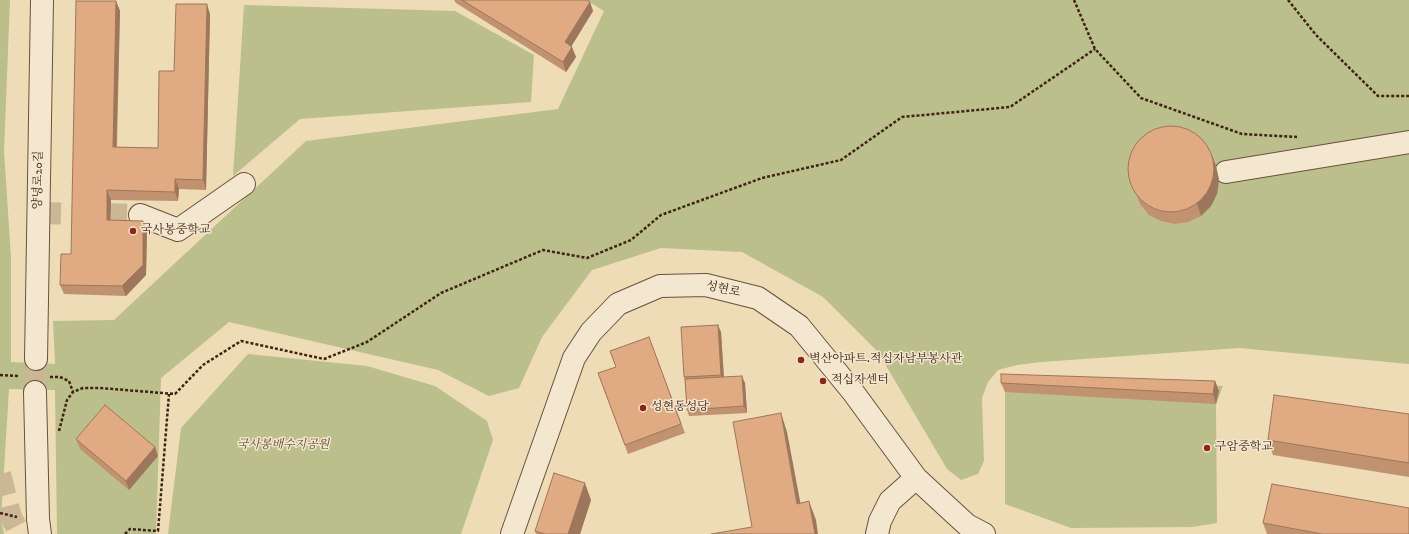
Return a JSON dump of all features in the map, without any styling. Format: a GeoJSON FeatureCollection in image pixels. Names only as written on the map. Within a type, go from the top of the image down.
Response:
{"type":"FeatureCollection","features":[{"type":"Feature","properties":{"kind":"street","name":"양녕로20길"},"geometry":{"type":"LineString","coordinates":[[36,360],[42,0]]}},
{"type":"Feature","properties":{"kind":"street"},"geometry":{"type":"LineString","coordinates":[[1226,172],[1409,142]]}},
{"type":"Feature","properties":{"kind":"street"},"geometry":{"type":"LineString","coordinates":[[140,215],[178,230],[244,184]]}},
{"type":"Feature","properties":{"kind":"street","name":"성현로"},"geometry":{"type":"LineString","coordinates":[[512,534],[574,358],[591,332],[618,304],[660,286],[706,284],[758,298],[799,326],[853,392],[916,478],[967,525],[984,534]]}},
{"type":"Feature","properties":{"kind":"street"},"geometry":{"type":"LineString","coordinates":[[35,392],[38,519],[40,534]]}},
{"type":"Feature","properties":{"kind":"street"},"geometry":{"type":"LineString","coordinates":[[877,534],[880,521],[890,501],[916,478]]}},
{"type":"Feature","properties":{"kind":"path"},"geometry":{"type":"LineString","coordinates":[[1074,0],[1095,49],[1141,98],[1242,134],[1297,137]]}},
{"type":"Feature","properties":{"kind":"path"},"geometry":{"type":"LineString","coordinates":[[1288,0],[1316,35],[1378,96],[1409,96]]}},
{"type":"Feature","properties":{"kind":"path"},"geometry":{"type":"LineString","coordinates":[[58,435],[67,400],[73,392],[83,388],[175,394],[203,365],[241,341],[324,359],[367,342],[441,293],[543,250],[587,258],[631,240],[661,215],[762,178],[841,160],[902,117],[1010,107],[1095,49]]}},
{"type":"Feature","properties":{"kind":"path"},"geometry":{"type":"LineString","coordinates":[[0,375],[6,376]]}},
{"type":"Feature","properties":{"kind":"path"},"geometry":{"type":"LineString","coordinates":[[60,377],[69,381],[73,392]]}},
{"type":"Feature","properties":{"kind":"path"},"geometry":{"type":"LineString","coordinates":[[125,534],[130,529],[158,531],[169,394]]}},
{"type":"Feature","properties":{"kind":"green space"},"geometry":{"type":"Polygon","coordinates":[[[0,0],[10,0],[4,151],[11,257],[11,362],[55,364],[53,321],[114,320],[306,141],[558,109],[604,11],[586,0],[1409,0],[1409,364],[1239,348],[1017,365],[998,370],[988,382],[982,398],[984,461],[978,474],[961,480],[947,469],[878,352],[823,297],[742,252],[661,248],[592,270],[542,337],[519,388],[489,396],[438,370],[229,322],[161,378],[156,534],[57,534],[55,390],[9,389],[1,519],[4,534],[0,534],[0,0]]]}},
{"type":"Feature","properties":{"kind":"green space"},"geometry":{"type":"Polygon","coordinates":[[[244,5],[455,11],[534,55],[531,102],[300,119],[233,176],[244,5]]]}},
{"type":"Feature","properties":{"kind":"green space","name":"국사봉배수지공원"},"geometry":{"type":"Polygon","coordinates":[[[248,354],[367,366],[435,386],[487,421],[493,440],[461,534],[168,534],[181,428],[248,354]]]}},
{"type":"Feature","properties":{"kind":"green space"},"geometry":{"type":"Polygon","coordinates":[[[1005,378],[1223,386],[1216,404],[1217,523],[1192,527],[1071,528],[1005,504],[1005,378]]]}},
{"type":"Feature","properties":{"kind":"building"},"geometry":{"type":"Polygon","coordinates":[[[462,0],[587,0],[590,2],[565,42],[572,47],[563,62],[462,0]]]}},
{"type":"Feature","properties":{"kind":"building"},"geometry":{"type":"Polygon","coordinates":[[[76,1],[116,1],[113,147],[158,148],[159,71],[174,71],[176,4],[207,4],[203,180],[175,179],[175,192],[107,190],[107,220],[143,221],[143,265],[122,286],[60,285],[61,254],[71,254],[76,1]]]}},
{"type":"Feature","properties":{"kind":"building"},"geometry":{"type":"Polygon","coordinates":[[[1171,126],[1187,130],[1201,139],[1210,153],[1214,169],[1210,185],[1201,199],[1187,208],[1171,212],[1155,208],[1141,199],[1132,185],[1128,169],[1132,153],[1141,139],[1155,130],[1171,126]]]}},
{"type":"Feature","properties":{"kind":"building"},"geometry":{"type":"Polygon","coordinates":[[[718,325],[721,375],[684,377],[681,327],[718,325]]]}},
{"type":"Feature","properties":{"kind":"building","name":"성현동성당"},"geometry":{"type":"Polygon","coordinates":[[[649,337],[681,424],[625,445],[598,373],[616,367],[610,351],[649,337]]]}},
{"type":"Feature","properties":{"kind":"building"},"geometry":{"type":"Polygon","coordinates":[[[1001,374],[1215,381],[1213,394],[1001,383],[1001,374]]]}},
{"type":"Feature","properties":{"kind":"building"},"geometry":{"type":"Polygon","coordinates":[[[742,376],[744,406],[687,410],[685,379],[742,376]]]}},
{"type":"Feature","properties":{"kind":"building"},"geometry":{"type":"Polygon","coordinates":[[[1274,395],[1409,414],[1409,463],[1268,440],[1274,395]]]}},
{"type":"Feature","properties":{"kind":"building"},"geometry":{"type":"Polygon","coordinates":[[[105,405],[155,447],[126,481],[76,439],[105,405]]]}},
{"type":"Feature","properties":{"kind":"building"},"geometry":{"type":"Polygon","coordinates":[[[781,413],[797,504],[809,501],[815,534],[711,534],[752,527],[733,422],[781,413]]]}},
{"type":"Feature","properties":{"kind":"building"},"geometry":{"type":"Polygon","coordinates":[[[554,473],[585,483],[568,534],[545,534],[535,531],[554,473]]]}},
{"type":"Feature","properties":{"kind":"building"},"geometry":{"type":"Polygon","coordinates":[[[1272,484],[1409,508],[1409,534],[1322,534],[1263,523],[1272,484]]]}},
{"type":"Feature","properties":{"kind":"tunnel"},"geometry":{"type":"LineString","coordinates":[[39,213],[140,215]]}},
{"type":"Feature","properties":{"kind":"tunnel"},"geometry":{"type":"LineString","coordinates":[[35,392],[36,359]]}},
{"type":"Feature","properties":{"kind":"tunnel"},"geometry":{"type":"LineString","coordinates":[[0,474],[11,517],[20,534]]}},
{"type":"Feature","properties":{"kind":"place","name":"국사봉중학교"},"geometry":{"type":"Point","coordinates":[133,231]}},
{"type":"Feature","properties":{"kind":"place","name":"벽산아파트.적십자남부봉사관"},"geometry":{"type":"Point","coordinates":[801,360]}},
{"type":"Feature","properties":{"kind":"place","name":"적십자센터"},"geometry":{"type":"Point","coordinates":[823,381]}},
{"type":"Feature","properties":{"kind":"place","name":"성현동성당"},"geometry":{"type":"Point","coordinates":[643,408]}},
{"type":"Feature","properties":{"kind":"place","name":"구암중학교"},"geometry":{"type":"Point","coordinates":[1207,448]}}]}
